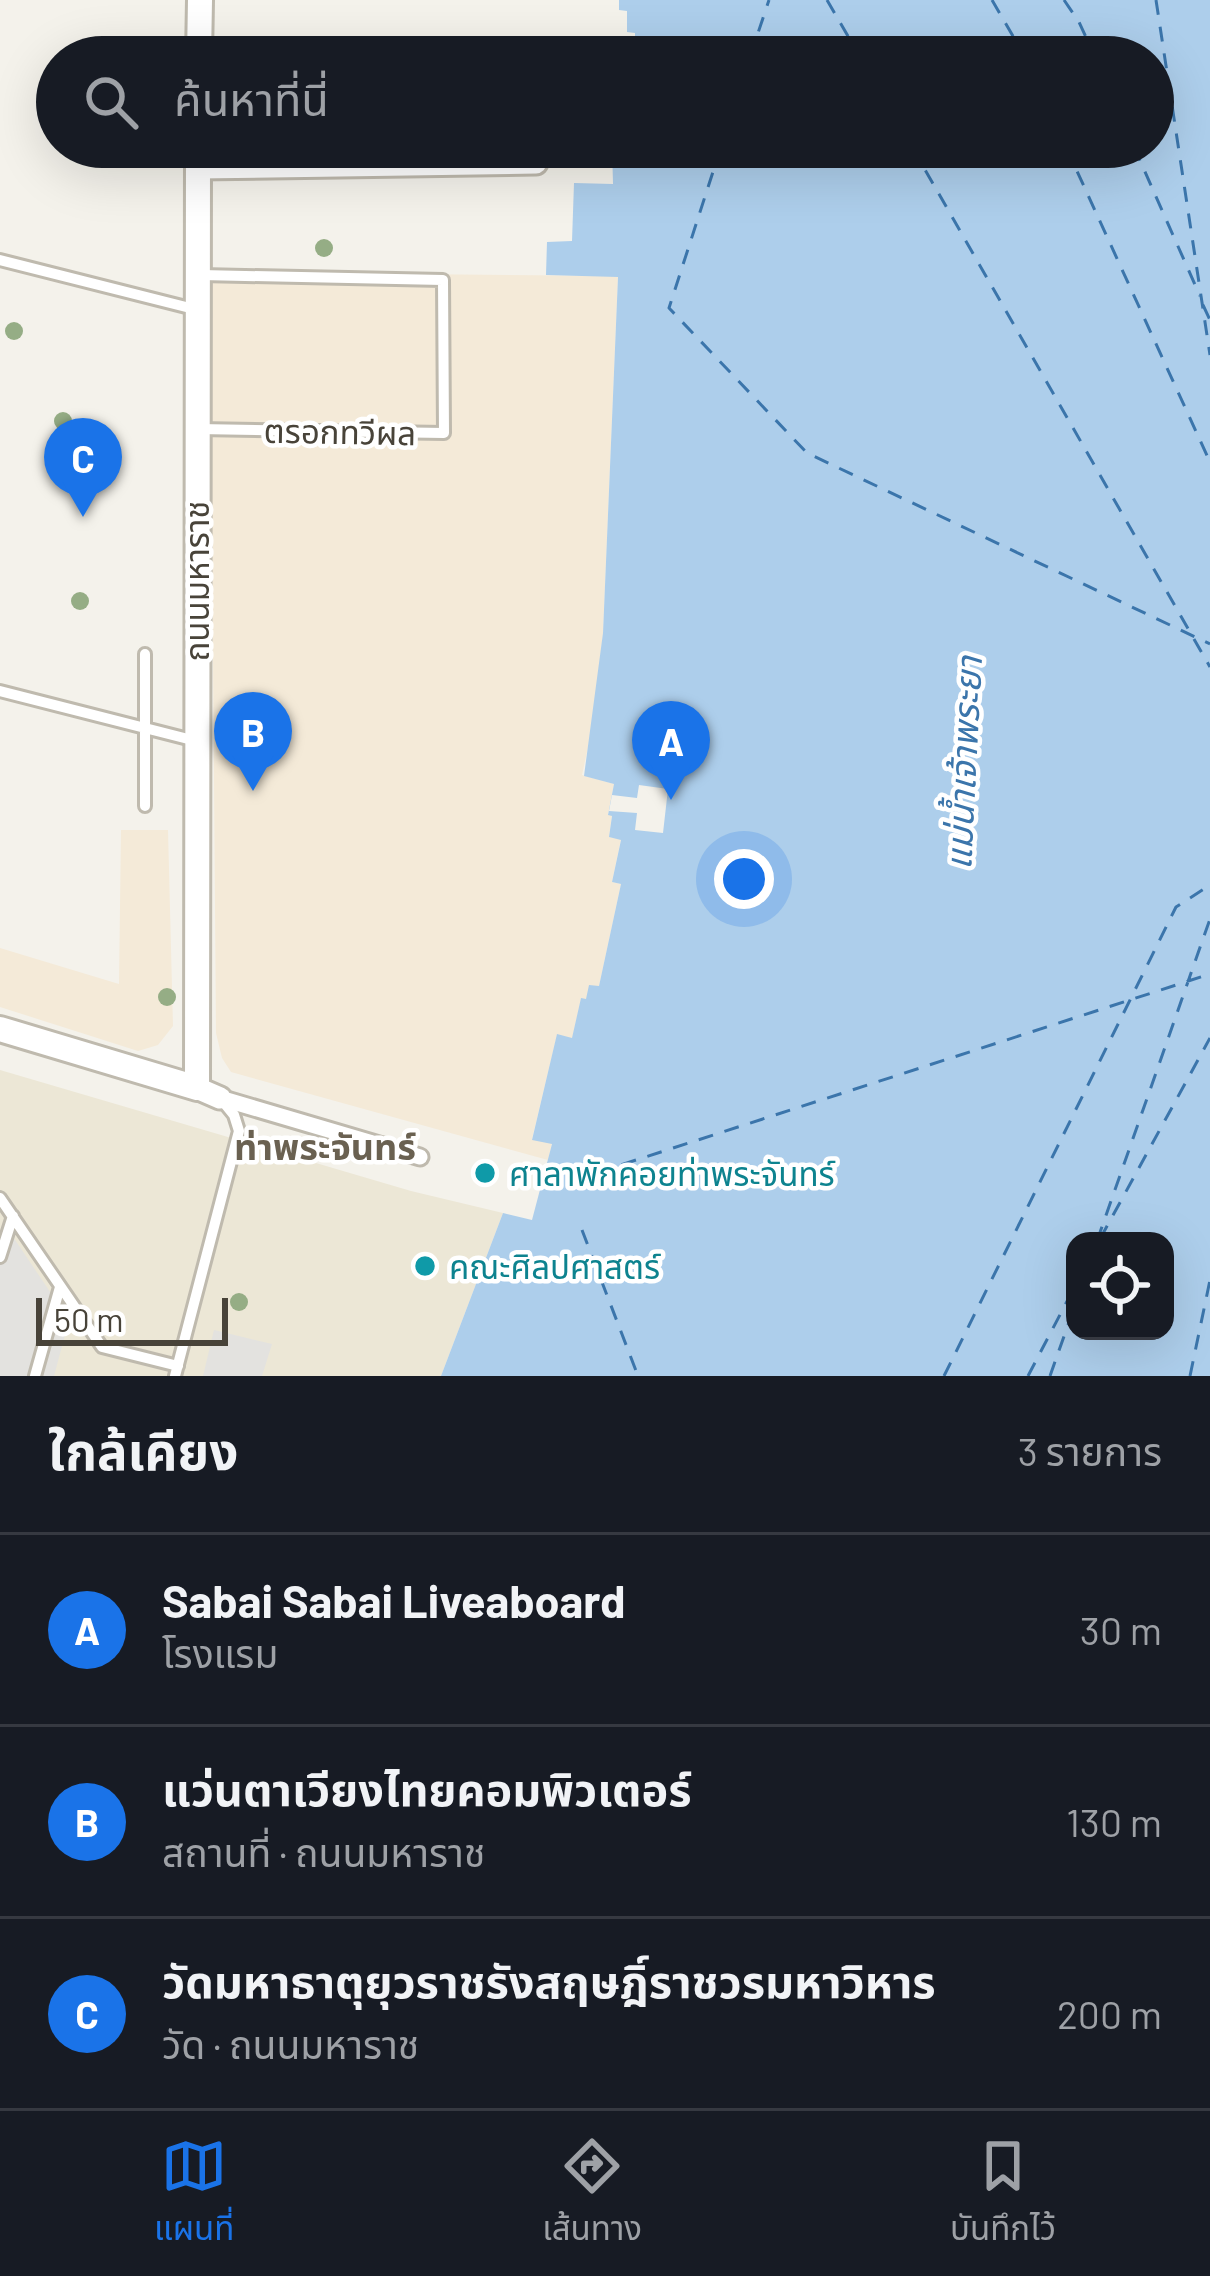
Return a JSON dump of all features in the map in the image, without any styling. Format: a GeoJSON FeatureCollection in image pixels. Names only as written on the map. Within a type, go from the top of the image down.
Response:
{"type":"FeatureCollection","features":[{"type":"Feature","properties":{"kind":"street"},"geometry":{"type":"LineString","coordinates":[[199,36],[200,0]]}},
{"type":"Feature","properties":{"kind":"street","name":"ถนนมหาราช"},"geometry":{"type":"LineString","coordinates":[[198,168],[196,741],[208,1093]]}},
{"type":"Feature","properties":{"kind":"street"},"geometry":{"type":"LineString","coordinates":[[0,1029],[420,1157]]}},
{"type":"Feature","properties":{"kind":"lane"},"geometry":{"type":"LineString","coordinates":[[0,260],[197,310]]}},
{"type":"Feature","properties":{"kind":"lane","name":"ตรอกทวีผล"},"geometry":{"type":"LineString","coordinates":[[196,429],[444,433],[443,280],[198,275]]}},
{"type":"Feature","properties":{"kind":"lane"},"geometry":{"type":"LineString","coordinates":[[145,654],[145,806]]}},
{"type":"Feature","properties":{"kind":"lane"},"geometry":{"type":"LineString","coordinates":[[0,691],[196,741]]}},
{"type":"Feature","properties":{"kind":"lane"},"geometry":{"type":"LineString","coordinates":[[0,1198],[102,1348],[176,1371],[239,1132],[234,1115],[208,1093]]}},
{"type":"Feature","properties":{"kind":"lane"},"geometry":{"type":"LineString","coordinates":[[0,1257],[13,1216]]}},
{"type":"Feature","properties":{"kind":"lane"},"geometry":{"type":"LineString","coordinates":[[35,1376],[60,1287]]}},
{"type":"Feature","properties":{"kind":"shaded area"},"geometry":{"type":"Polygon","coordinates":[[[210,272],[618,276],[603,633],[582,775],[614,784],[609,837],[621,839],[612,882],[621,884],[599,986],[581,999],[572,1039],[557,1035],[532,1139],[552,1143],[548,1160],[231,1072],[222,1058],[216,1033],[210,272]]]}},
{"type":"Feature","properties":{"kind":"shaded area"},"geometry":{"type":"Polygon","coordinates":[[[121,830],[168,830],[173,1026],[158,1045],[138,1051],[0,1007],[0,948],[119,984],[121,830]]]}},
{"type":"Feature","properties":{"kind":"shaded area"},"geometry":{"type":"Polygon","coordinates":[[[0,1070],[411,1191],[503,1213],[441,1376],[0,1376],[0,1070]]]}},
{"type":"Feature","properties":{"kind":"shaded area"},"geometry":{"type":"Polygon","coordinates":[[[3,1222],[69,1320],[54,1376],[0,1376],[3,1222]]]}},
{"type":"Feature","properties":{"kind":"shaded area"},"geometry":{"type":"Polygon","coordinates":[[[214,1330],[272,1344],[262,1376],[203,1376],[214,1330]]]}},
{"type":"Feature","properties":{"kind":"water","name":"แม่น้ำเจ้าพระยา"},"geometry":{"type":"Polygon","coordinates":[[[619,0],[1210,0],[1210,1376],[441,1376],[503,1213],[532,1220],[552,1144],[532,1140],[557,1034],[572,1038],[581,998],[586,999],[589,985],[599,986],[621,884],[612,882],[621,840],[609,837],[614,784],[584,776],[603,633],[618,277],[546,275],[547,242],[572,241],[574,183],[613,184],[613,168],[1174,168],[1174,36],[635,36],[627,32],[627,11],[619,10],[619,0]]]}},
{"type":"Feature","properties":{"kind":"pier"},"geometry":{"type":"Polygon","coordinates":[[[639,785],[668,789],[663,833],[635,830],[637,813],[609,811],[612,795],[637,798],[639,785]]]}},
{"type":"Feature","properties":{"kind":"ferry route"},"geometry":{"type":"LineString","coordinates":[[757,36],[769,0]]}},
{"type":"Feature","properties":{"kind":"ferry route"},"geometry":{"type":"LineString","coordinates":[[827,0],[848,36]]}},
{"type":"Feature","properties":{"kind":"ferry route"},"geometry":{"type":"LineString","coordinates":[[992,0],[1013,36]]}},
{"type":"Feature","properties":{"kind":"ferry route"},"geometry":{"type":"LineString","coordinates":[[1064,0],[1085,36]]}},
{"type":"Feature","properties":{"kind":"ferry route"},"geometry":{"type":"LineString","coordinates":[[1156,0],[1161,36]]}},
{"type":"Feature","properties":{"kind":"ferry route"},"geometry":{"type":"LineString","coordinates":[[1174,118],[1210,355]]}},
{"type":"Feature","properties":{"kind":"ferry route"},"geometry":{"type":"LineString","coordinates":[[714,168],[669,308],[807,453],[1210,644]]}},
{"type":"Feature","properties":{"kind":"ferry route"},"geometry":{"type":"LineString","coordinates":[[924,168],[1210,667]]}},
{"type":"Feature","properties":{"kind":"ferry route"},"geometry":{"type":"LineString","coordinates":[[1076,168],[1210,462]]}},
{"type":"Feature","properties":{"kind":"ferry route"},"geometry":{"type":"LineString","coordinates":[[1143,168],[1200,296]]}},
{"type":"Feature","properties":{"kind":"ferry route"},"geometry":{"type":"LineString","coordinates":[[1203,305],[1210,320]]}},
{"type":"Feature","properties":{"kind":"ferry route"},"geometry":{"type":"LineString","coordinates":[[944,1376],[1176,907],[1210,885]]}},
{"type":"Feature","properties":{"kind":"ferry route"},"geometry":{"type":"LineString","coordinates":[[1100,1232],[1210,919]]}},
{"type":"Feature","properties":{"kind":"ferry route"},"geometry":{"type":"LineString","coordinates":[[596,1173],[1210,974]]}},
{"type":"Feature","properties":{"kind":"ferry route"},"geometry":{"type":"LineString","coordinates":[[1104,1232],[1210,1038]]}},
{"type":"Feature","properties":{"kind":"ferry route"},"geometry":{"type":"LineString","coordinates":[[582,1230],[638,1376]]}},
{"type":"Feature","properties":{"kind":"ferry route"},"geometry":{"type":"LineString","coordinates":[[1190,1376],[1210,1280]]}},
{"type":"Feature","properties":{"kind":"ferry route"},"geometry":{"type":"LineString","coordinates":[[1028,1376],[1066,1303]]}},
{"type":"Feature","properties":{"kind":"ferry route"},"geometry":{"type":"LineString","coordinates":[[1050,1376],[1066,1331]]}},
{"type":"Feature","properties":{"kind":"place","name":"วัดมหาธาตุยุวราชรังสฤษฎิ์ราชวรมหาวิหาร"},"geometry":{"type":"Point","coordinates":[83,517]}},
{"type":"Feature","properties":{"kind":"place","name":"แว่นตาเวียงไทยคอมพิวเตอร์"},"geometry":{"type":"Point","coordinates":[253,791]}},
{"type":"Feature","properties":{"kind":"place","name":"Sabai Sabai Liveaboard"},"geometry":{"type":"Point","coordinates":[671,800]}},
{"type":"Feature","properties":{"kind":"place","name":"ศาลาพักคอยท่าพระจันทร์"},"geometry":{"type":"Point","coordinates":[485,1173]}},
{"type":"Feature","properties":{"kind":"place","name":"คณะศิลปศาสตร์"},"geometry":{"type":"Point","coordinates":[425,1266]}},
{"type":"Feature","properties":{"kind":"district","name":"ท่าพระจันทร์"},"geometry":{"type":"Point","coordinates":[325,1145]}}]}
